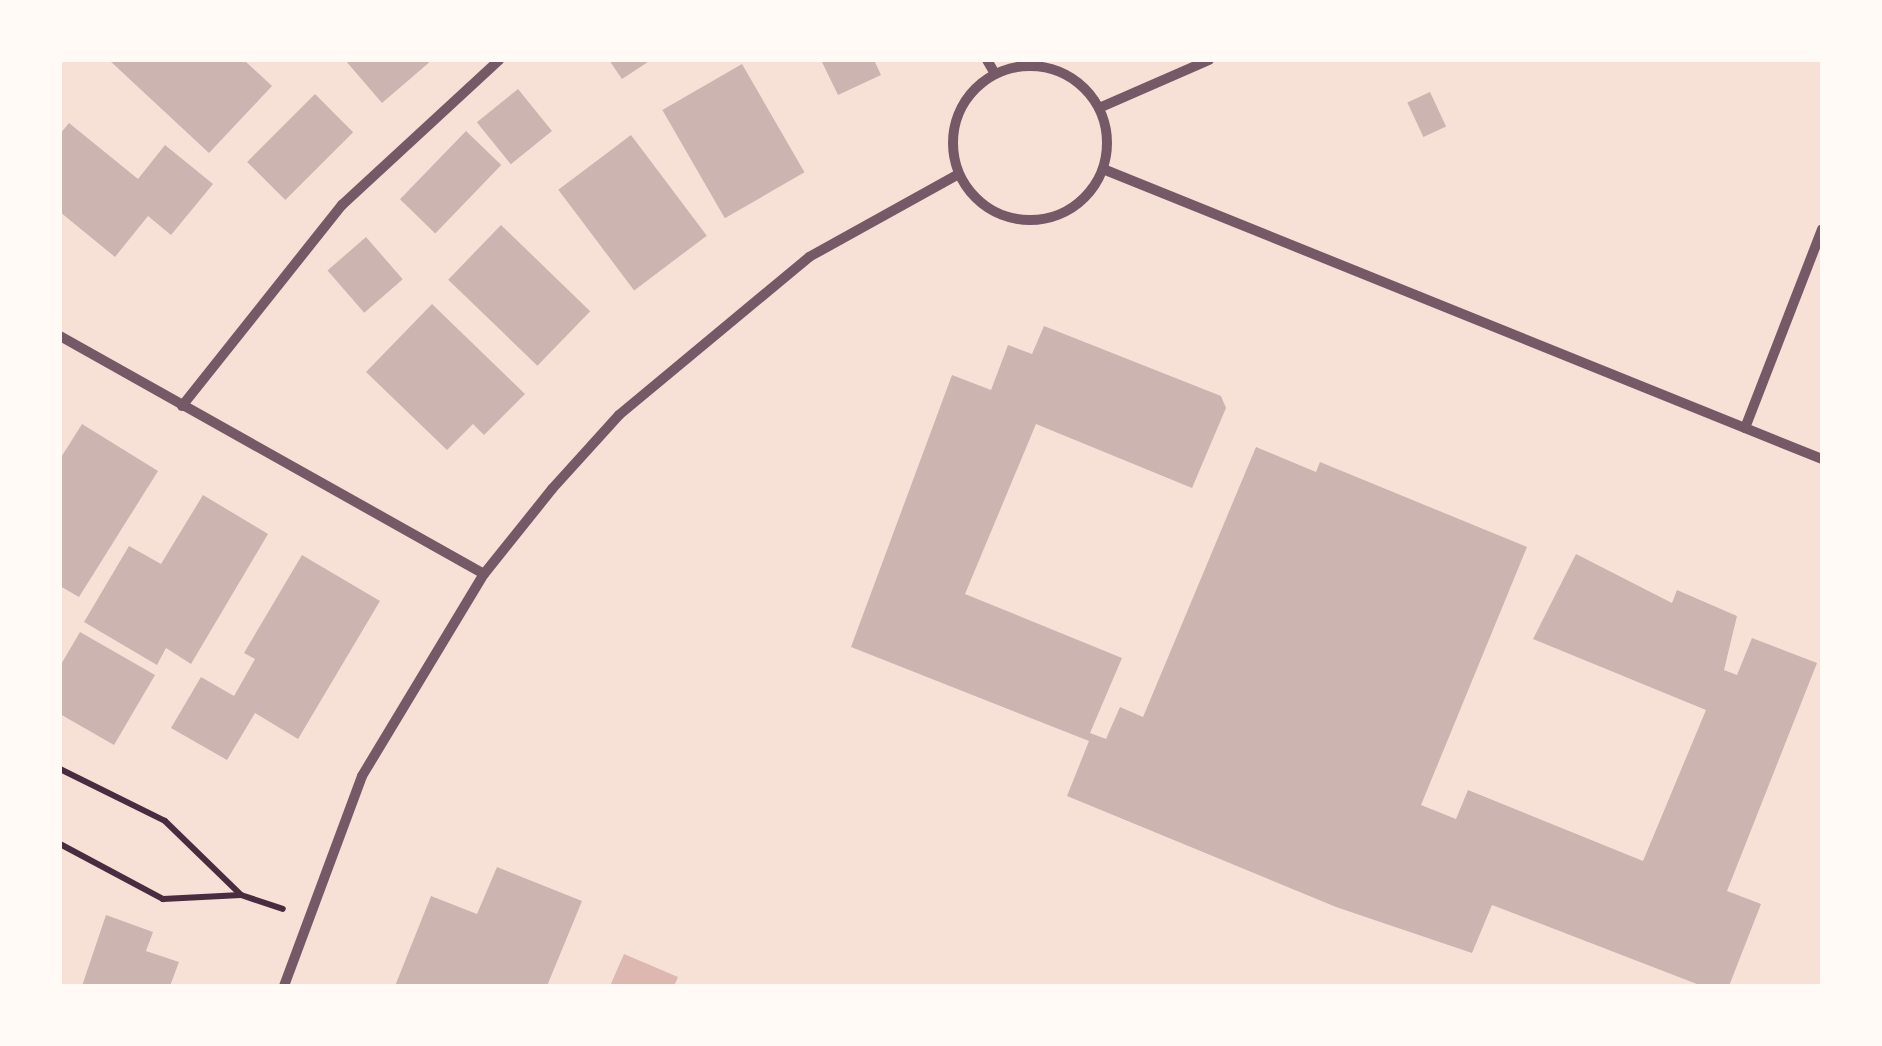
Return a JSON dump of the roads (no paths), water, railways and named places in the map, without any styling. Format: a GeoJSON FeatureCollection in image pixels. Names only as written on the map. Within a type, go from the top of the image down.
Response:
{"type":"FeatureCollection","features":[{"type":"Feature","properties":{"kind":"street"},"geometry":{"type":"LineString","coordinates":[[182,406],[342,205],[498,60]]}},
{"type":"Feature","properties":{"kind":"street"},"geometry":{"type":"LineString","coordinates":[[987,60],[995,74]]}},
{"type":"Feature","properties":{"kind":"street"},"geometry":{"type":"LineString","coordinates":[[1099,108],[1210,60]]}},
{"type":"Feature","properties":{"kind":"street"},"geometry":{"type":"LineString","coordinates":[[1042,67],[1075,82],[1099,108],[1103,169],[1070,210],[1045,219],[994,212],[959,174],[953,152],[962,106],[995,74],[1042,67]]}},
{"type":"Feature","properties":{"kind":"street"},"geometry":{"type":"LineString","coordinates":[[1103,169],[1822,459]]}},
{"type":"Feature","properties":{"kind":"street"},"geometry":{"type":"LineString","coordinates":[[284,986],[362,776],[484,574],[619,415],[718,328],[810,257],[959,174]]}},
{"type":"Feature","properties":{"kind":"street"},"geometry":{"type":"LineString","coordinates":[[1746,428],[1822,228]]}},
{"type":"Feature","properties":{"kind":"street"},"geometry":{"type":"LineString","coordinates":[[60,336],[484,574]]}}]}
